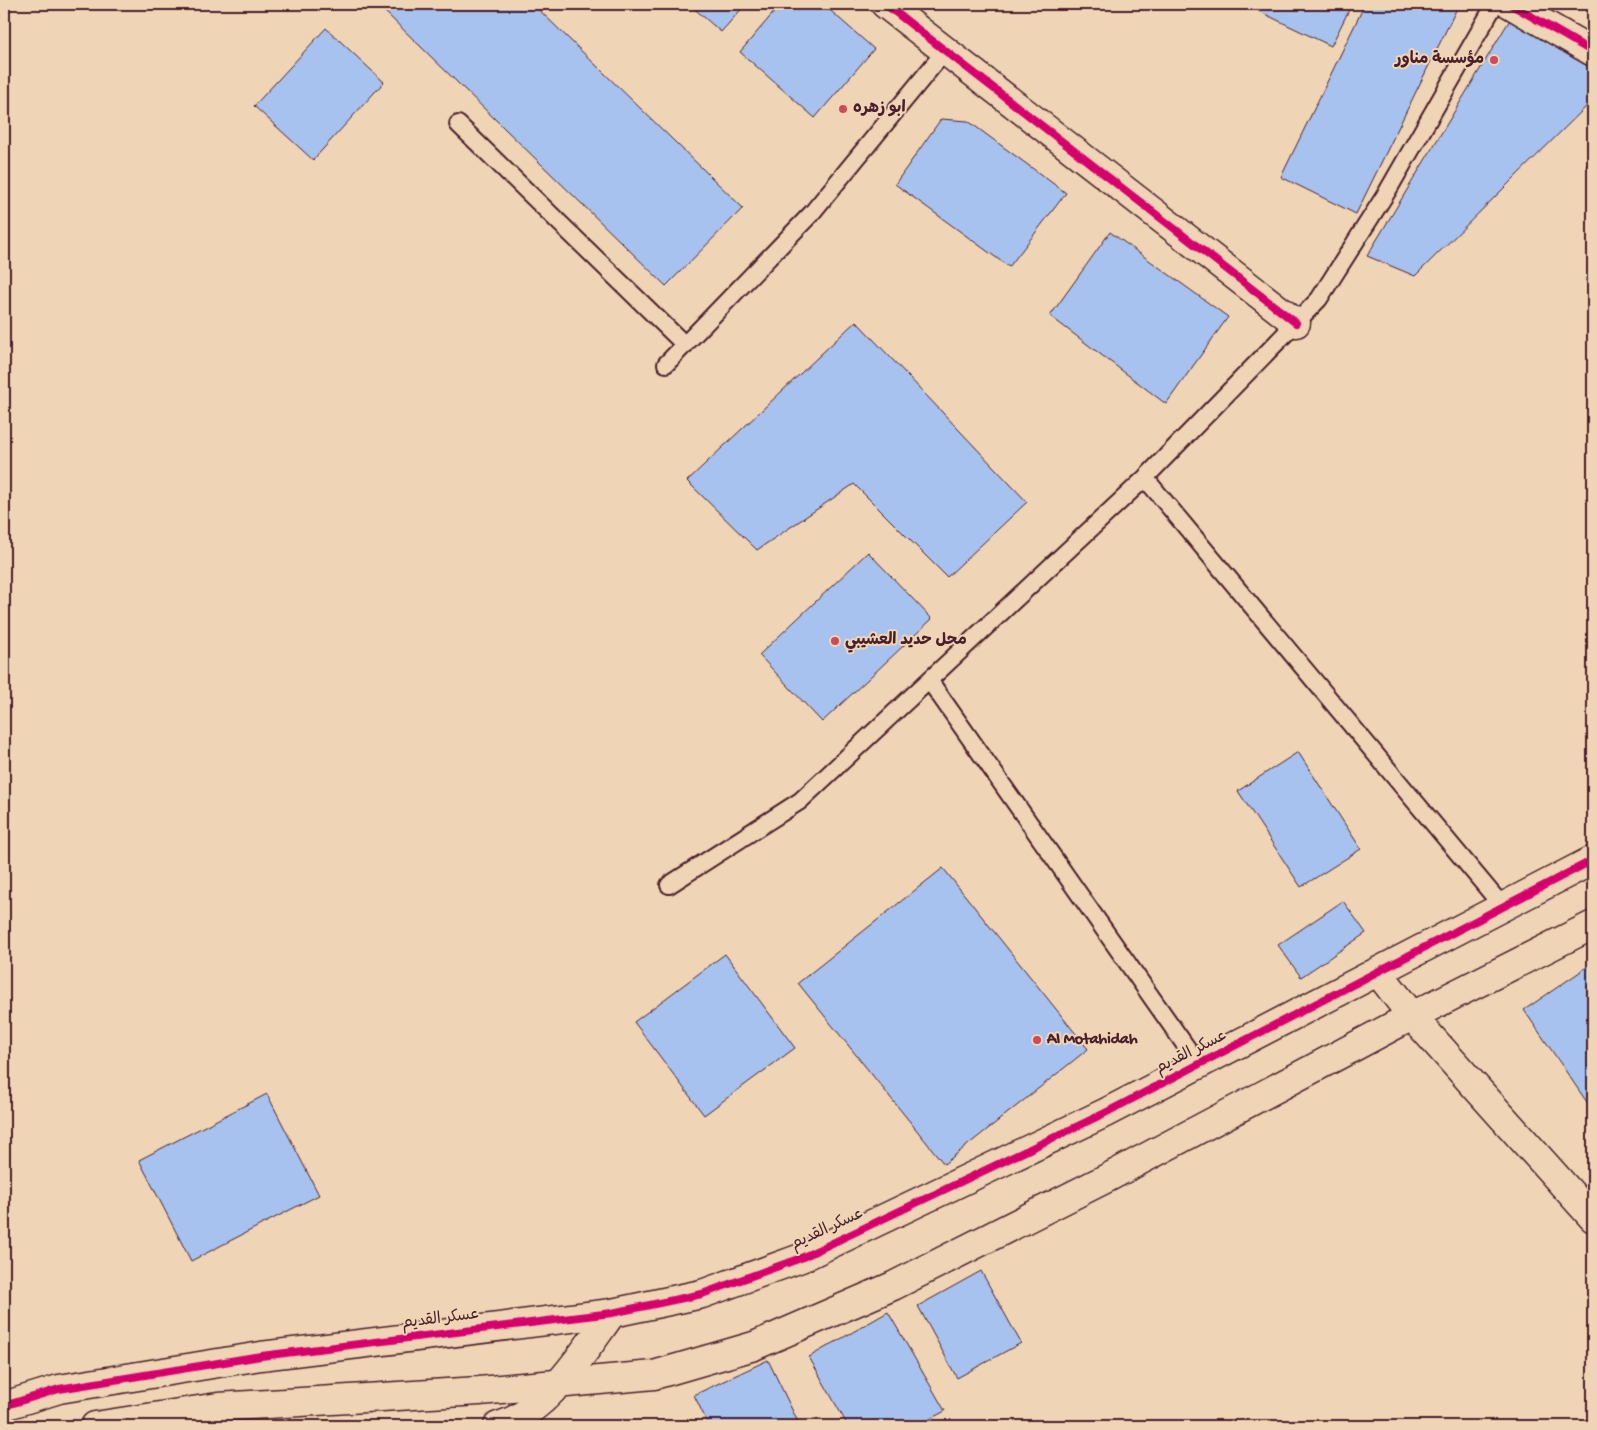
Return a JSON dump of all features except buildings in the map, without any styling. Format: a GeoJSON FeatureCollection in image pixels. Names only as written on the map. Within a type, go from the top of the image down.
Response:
{"type":"FeatureCollection","features":[{"type":"Feature","properties":{"kind":"street"},"geometry":{"type":"LineString","coordinates":[[885,4],[1296,323]]}},
{"type":"Feature","properties":{"kind":"street"},"geometry":{"type":"LineString","coordinates":[[1510,4],[1593,52]]}},
{"type":"Feature","properties":{"kind":"street","name":"عسكر القديم"},"geometry":{"type":"LineString","coordinates":[[4,1406],[59,1389],[261,1356],[612,1313],[702,1294],[801,1258],[1106,1113],[1593,860]]}},
{"type":"Feature","properties":{"kind":"street"},"geometry":{"type":"LineString","coordinates":[[95,1426],[218,1407],[479,1391],[654,1375],[763,1342],[893,1286],[1109,1177],[1412,1016],[1593,925]]}},
{"type":"Feature","properties":{"kind":"street"},"geometry":{"type":"LineString","coordinates":[[1378,972],[1412,1016],[1593,1216]]}},
{"type":"Feature","properties":{"kind":"street"},"geometry":{"type":"LineString","coordinates":[[498,1426],[514,1422],[560,1384],[612,1313]]}},
{"type":"Feature","properties":{"kind":"lane"},"geometry":{"type":"LineString","coordinates":[[670,885],[800,801],[1145,478],[1319,299],[1387,192],[1495,4]]}},
{"type":"Feature","properties":{"kind":"lane"},"geometry":{"type":"LineString","coordinates":[[666,364],[811,214],[945,51]]}},
{"type":"Feature","properties":{"kind":"lane"},"geometry":{"type":"LineString","coordinates":[[458,124],[685,345]]}},
{"type":"Feature","properties":{"kind":"lane"},"geometry":{"type":"LineString","coordinates":[[1145,478],[1503,907]]}},
{"type":"Feature","properties":{"kind":"lane"},"geometry":{"type":"LineString","coordinates":[[930,680],[1199,1065]]}},
{"type":"Feature","properties":{"kind":"cycle path"},"geometry":{"type":"LineString","coordinates":[[885,4],[1296,323]]}},
{"type":"Feature","properties":{"kind":"cycle path"},"geometry":{"type":"LineString","coordinates":[[1510,4],[1593,52]]}},
{"type":"Feature","properties":{"kind":"cycle path"},"geometry":{"type":"LineString","coordinates":[[4,1406],[59,1389],[261,1356],[612,1313],[702,1294],[801,1258],[1105,1113],[1593,860]]}},
{"type":"Feature","properties":{"kind":"place","name":"مؤسسة مناور"},"geometry":{"type":"Point","coordinates":[1494,60]}},
{"type":"Feature","properties":{"kind":"place","name":"ابو زهره"},"geometry":{"type":"Point","coordinates":[843,109]}},
{"type":"Feature","properties":{"kind":"place","name":"محل حديد العشيبي"},"geometry":{"type":"Point","coordinates":[835,641]}},
{"type":"Feature","properties":{"kind":"place","name":"Al Motahidah"},"geometry":{"type":"Point","coordinates":[1037,1040]}}]}
